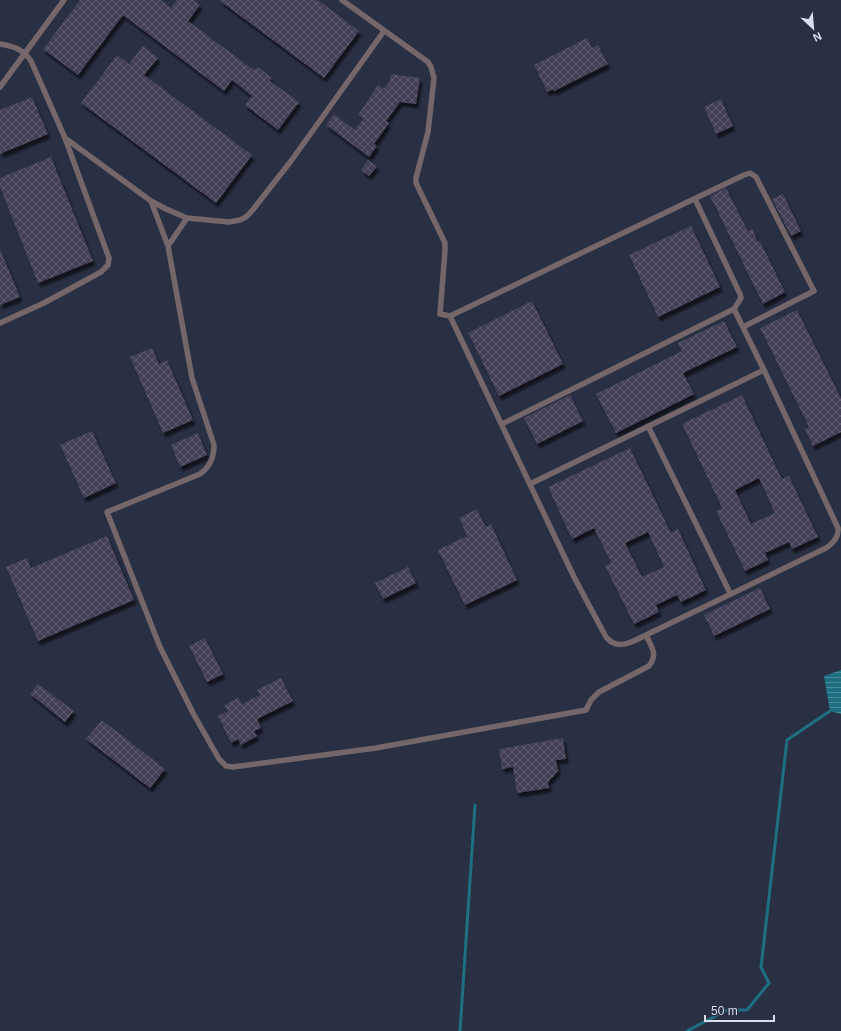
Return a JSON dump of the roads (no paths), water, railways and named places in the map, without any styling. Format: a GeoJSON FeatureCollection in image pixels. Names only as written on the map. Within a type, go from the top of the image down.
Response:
{"type":"FeatureCollection","features":[{"type":"Feature","properties":{"kind":"lane"},"geometry":{"type":"LineString","coordinates":[[0,87],[64,0]]}},
{"type":"Feature","properties":{"kind":"lane"},"geometry":{"type":"LineString","coordinates":[[342,0],[428,62],[433,72],[434,78],[428,132],[416,183],[445,243],[440,314],[450,316],[747,173],[756,177],[814,292],[742,327]]}},
{"type":"Feature","properties":{"kind":"lane"},"geometry":{"type":"LineString","coordinates":[[65,138],[151,201],[166,209],[187,218],[229,222],[240,220],[251,212],[291,161],[384,31]]}},
{"type":"Feature","properties":{"kind":"lane"},"geometry":{"type":"LineString","coordinates":[[0,44],[12,46],[25,54],[34,68],[65,138],[109,255],[109,262],[105,269],[101,272],[44,303],[0,323]]}},
{"type":"Feature","properties":{"kind":"lane"},"geometry":{"type":"LineString","coordinates":[[502,424],[734,309],[741,298],[740,294],[695,199]]}},
{"type":"Feature","properties":{"kind":"lane"},"geometry":{"type":"LineString","coordinates":[[151,201],[168,246],[192,378],[214,445],[214,452],[206,470],[200,474],[107,512],[160,647],[193,712],[219,759],[224,764],[233,767],[376,748],[586,710],[591,700],[598,692],[649,666],[653,661],[654,652],[646,635]]}},
{"type":"Feature","properties":{"kind":"lane"},"geometry":{"type":"LineString","coordinates":[[168,246],[187,218]]}},
{"type":"Feature","properties":{"kind":"lane"},"geometry":{"type":"LineString","coordinates":[[450,316],[574,577],[606,638],[611,642],[624,645],[826,548],[835,542],[838,528],[734,309]]}},
{"type":"Feature","properties":{"kind":"lane"},"geometry":{"type":"LineString","coordinates":[[530,484],[764,370]]}},
{"type":"Feature","properties":{"kind":"lane"},"geometry":{"type":"LineString","coordinates":[[648,426],[730,593]]}},
{"type":"Feature","properties":{"kind":"water"},"geometry":{"type":"Polygon","coordinates":[[[841,670],[841,714],[830,711],[824,676],[841,670]]]}},
{"type":"Feature","properties":{"kind":"waterway"},"geometry":{"type":"LineString","coordinates":[[687,1031],[727,1010],[747,1010],[769,983],[761,967],[787,740],[830,711]]}},
{"type":"Feature","properties":{"kind":"waterway"},"geometry":{"type":"LineString","coordinates":[[460,1031],[475,805]]}}]}
